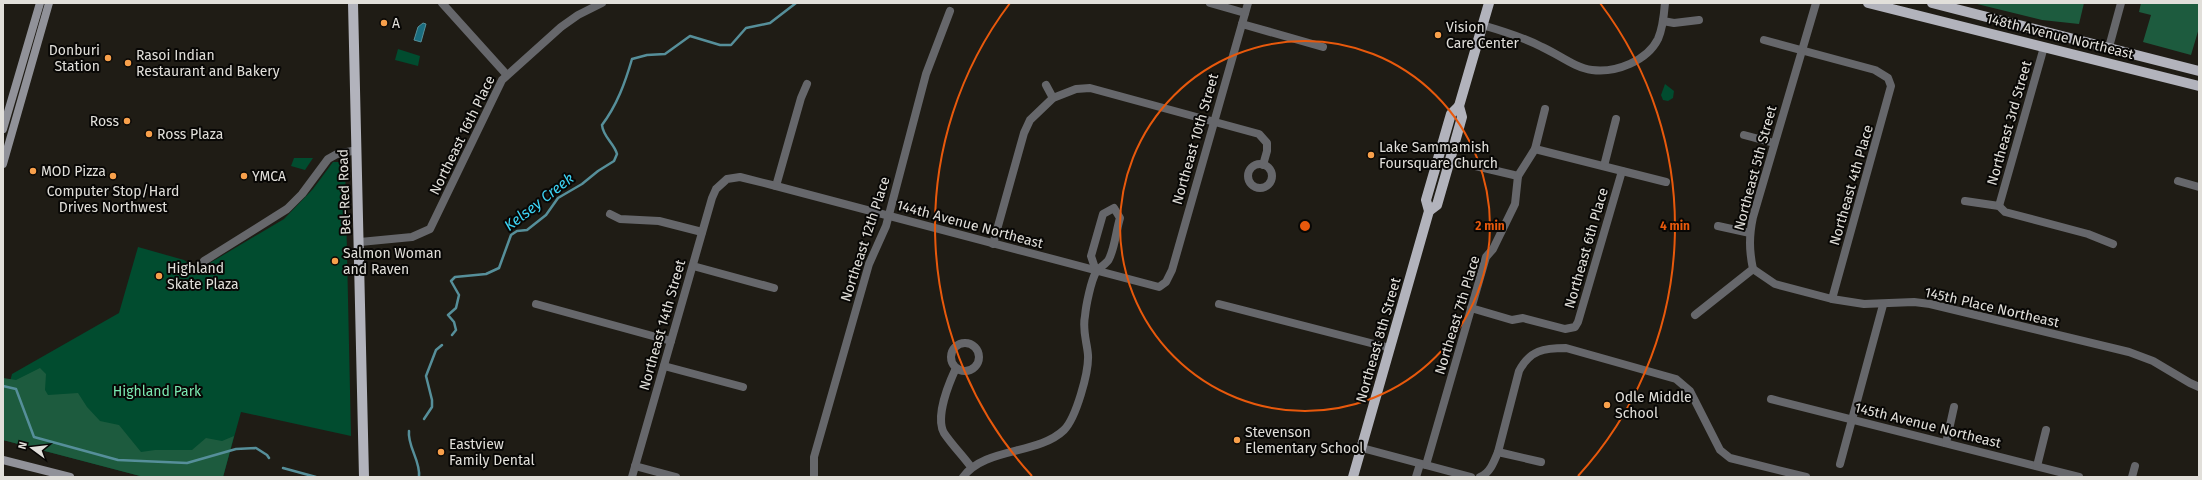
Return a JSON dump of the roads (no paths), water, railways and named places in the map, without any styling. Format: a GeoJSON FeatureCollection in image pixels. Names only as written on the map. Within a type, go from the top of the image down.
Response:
{"type":"FeatureCollection","features":[{"type":"Feature","properties":{"kind":"main road"},"geometry":{"type":"LineString","coordinates":[[3,129],[40,3]]}},
{"type":"Feature","properties":{"kind":"main road"},"geometry":{"type":"LineString","coordinates":[[3,164],[49,3]]}},
{"type":"Feature","properties":{"kind":"main road","name":"Bel-Red Road"},"geometry":{"type":"LineString","coordinates":[[353,3],[360,242],[364,477]]}},
{"type":"Feature","properties":{"kind":"main road","name":"Northeast 8th Street"},"geometry":{"type":"LineString","coordinates":[[1353,477],[1429,212],[1426,200],[1448,122],[1451,114],[1459,106],[1489,3]]}},
{"type":"Feature","properties":{"kind":"main road","name":"148th Avenue Northeast"},"geometry":{"type":"LineString","coordinates":[[1868,3],[2199,86]]}},
{"type":"Feature","properties":{"kind":"main road","name":"148th Avenue Northeast"},"geometry":{"type":"LineString","coordinates":[[1932,3],[2199,71]]}},
{"type":"Feature","properties":{"kind":"main road"},"geometry":{"type":"LineString","coordinates":[[2088,57],[2120,60],[2127,57],[2128,52]]}},
{"type":"Feature","properties":{"kind":"main road","name":"Northeast 8th Street"},"geometry":{"type":"LineString","coordinates":[[1429,212],[1437,205],[1450,160],[1462,117],[1459,106]]}},
{"type":"Feature","properties":{"kind":"main road"},"geometry":{"type":"LineString","coordinates":[[3,460],[70,477]]}},
{"type":"Feature","properties":{"kind":"street"},"geometry":{"type":"LineString","coordinates":[[442,3],[506,74]]}},
{"type":"Feature","properties":{"kind":"street","name":"Northeast 16th Place"},"geometry":{"type":"LineString","coordinates":[[360,242],[412,237],[430,229],[480,122],[506,74],[578,15],[602,3]]}},
{"type":"Feature","properties":{"kind":"street"},"geometry":{"type":"LineString","coordinates":[[1210,3],[1245,13]]}},
{"type":"Feature","properties":{"kind":"street","name":"Northeast 10th Street"},"geometry":{"type":"LineString","coordinates":[[1166,282],[1172,270],[1213,121],[1248,3]]}},
{"type":"Feature","properties":{"kind":"street"},"geometry":{"type":"LineString","coordinates":[[1482,25],[1513,34],[1577,65],[1592,70],[1610,69],[1629,65],[1646,54],[1657,40],[1663,21],[1665,3]]}},
{"type":"Feature","properties":{"kind":"street","name":"Northeast 5th Street"},"geometry":{"type":"LineString","coordinates":[[1753,269],[1749,251],[1750,233],[1774,143],[1816,3]]}},
{"type":"Feature","properties":{"kind":"street"},"geometry":{"type":"LineString","coordinates":[[2109,47],[2121,3]]}},
{"type":"Feature","properties":{"kind":"street","name":"Northeast 12th Place"},"geometry":{"type":"LineString","coordinates":[[814,477],[814,457],[869,264],[880,242],[888,216],[926,74],[950,12]]}},
{"type":"Feature","properties":{"kind":"street"},"geometry":{"type":"LineString","coordinates":[[1663,21],[1674,23],[1699,20]]}},
{"type":"Feature","properties":{"kind":"street"},"geometry":{"type":"LineString","coordinates":[[1242,24],[1323,47]]}},
{"type":"Feature","properties":{"kind":"street"},"geometry":{"type":"LineString","coordinates":[[1764,40],[1802,50]]}},
{"type":"Feature","properties":{"kind":"street","name":"Northeast 3rd Street"},"geometry":{"type":"LineString","coordinates":[[1999,206],[2044,47]]}},
{"type":"Feature","properties":{"kind":"street","name":"Northeast 4th Place"},"geometry":{"type":"LineString","coordinates":[[1802,50],[1875,70],[1888,78],[1891,86],[1832,299]]}},
{"type":"Feature","properties":{"kind":"street"},"geometry":{"type":"LineString","coordinates":[[776,186],[801,98],[807,84]]}},
{"type":"Feature","properties":{"kind":"street"},"geometry":{"type":"LineString","coordinates":[[1046,85],[1053,98]]}},
{"type":"Feature","properties":{"kind":"street"},"geometry":{"type":"LineString","coordinates":[[993,244],[1024,133],[1030,120],[1053,98],[1076,89],[1090,88],[1258,134],[1263,137],[1267,143],[1267,151],[1263,165]]}},
{"type":"Feature","properties":{"kind":"street","name":"Northeast 7th Place"},"geometry":{"type":"LineString","coordinates":[[1416,477],[1423,465],[1486,257],[1493,249],[1515,204],[1518,176],[1535,149],[1545,109]]}},
{"type":"Feature","properties":{"kind":"street"},"geometry":{"type":"LineString","coordinates":[[1604,166],[1616,118]]}},
{"type":"Feature","properties":{"kind":"street"},"geometry":{"type":"LineString","coordinates":[[1744,135],[1774,143]]}},
{"type":"Feature","properties":{"kind":"street"},"geometry":{"type":"LineString","coordinates":[[1535,149],[1666,182]]}},
{"type":"Feature","properties":{"kind":"street"},"geometry":{"type":"LineString","coordinates":[[204,261],[287,209],[302,194],[328,159],[337,154],[357,150]]}},
{"type":"Feature","properties":{"kind":"street"},"geometry":{"type":"LineString","coordinates":[[1450,160],[1518,176]]}},
{"type":"Feature","properties":{"kind":"street","name":"Northeast 6th Place"},"geometry":{"type":"LineString","coordinates":[[1471,308],[1512,320],[1523,318],[1570,329],[1578,322],[1622,171]]}},
{"type":"Feature","properties":{"kind":"street","name":"144th Avenue Northeast"},"geometry":{"type":"LineString","coordinates":[[721,183],[732,177],[776,186],[1152,287],[1159,287],[1166,282]]}},
{"type":"Feature","properties":{"kind":"street"},"geometry":{"type":"LineString","coordinates":[[2178,181],[2199,187]]}},
{"type":"Feature","properties":{"kind":"street","name":"Northeast 14th Street"},"geometry":{"type":"LineString","coordinates":[[632,477],[712,198],[721,183]]}},
{"type":"Feature","properties":{"kind":"street"},"geometry":{"type":"LineString","coordinates":[[1965,201],[1999,206],[2005,212],[2088,234],[2113,244]]}},
{"type":"Feature","properties":{"kind":"street"},"geometry":{"type":"LineString","coordinates":[[963,477],[972,467],[984,461],[1053,438],[1064,430],[1071,419],[1086,375],[1088,356],[1083,326],[1096,272],[1091,256],[1103,214],[1114,208],[1120,218],[1109,260],[1096,272]]}},
{"type":"Feature","properties":{"kind":"street"},"geometry":{"type":"LineString","coordinates":[[610,214],[620,219],[652,220],[702,232]]}},
{"type":"Feature","properties":{"kind":"street"},"geometry":{"type":"LineString","coordinates":[[1718,226],[1750,233]]}},
{"type":"Feature","properties":{"kind":"street"},"geometry":{"type":"LineString","coordinates":[[693,266],[774,288]]}},
{"type":"Feature","properties":{"kind":"street"},"geometry":{"type":"LineString","coordinates":[[1695,315],[1753,269]]}},
{"type":"Feature","properties":{"kind":"street","name":"145th Place Northeast"},"geometry":{"type":"LineString","coordinates":[[1753,269],[1775,284],[1832,299],[1883,305],[1914,302],[1930,304],[2129,352],[2153,361],[2190,383],[2199,386]]}},
{"type":"Feature","properties":{"kind":"street"},"geometry":{"type":"LineString","coordinates":[[536,304],[671,341]]}},
{"type":"Feature","properties":{"kind":"street"},"geometry":{"type":"LineString","coordinates":[[1220,304],[1390,348]]}},
{"type":"Feature","properties":{"kind":"street"},"geometry":{"type":"LineString","coordinates":[[1840,464],[1883,305]]}},
{"type":"Feature","properties":{"kind":"street"},"geometry":{"type":"LineString","coordinates":[[1480,477],[1485,475],[1494,463],[1519,371],[1523,364],[1535,353],[1547,348],[1566,348],[1676,379],[1690,391],[1720,450],[1730,458],[1806,477]]}},
{"type":"Feature","properties":{"kind":"street"},"geometry":{"type":"LineString","coordinates":[[664,366],[743,387]]}},
{"type":"Feature","properties":{"kind":"street"},"geometry":{"type":"LineString","coordinates":[[956,368],[940,416],[941,426],[944,432],[972,467]]}},
{"type":"Feature","properties":{"kind":"street","name":"145th Avenue Northeast"},"geometry":{"type":"LineString","coordinates":[[1771,399],[2079,477]]}},
{"type":"Feature","properties":{"kind":"street"},"geometry":{"type":"LineString","coordinates":[[1946,443],[1954,407]]}},
{"type":"Feature","properties":{"kind":"street"},"geometry":{"type":"LineString","coordinates":[[2037,466],[2046,430]]}},
{"type":"Feature","properties":{"kind":"street"},"geometry":{"type":"LineString","coordinates":[[1362,448],[1471,477]]}},
{"type":"Feature","properties":{"kind":"street"},"geometry":{"type":"LineString","coordinates":[[1498,452],[1541,462]]}},
{"type":"Feature","properties":{"kind":"street"},"geometry":{"type":"LineString","coordinates":[[635,466],[676,477]]}},
{"type":"Feature","properties":{"kind":"street"},"geometry":{"type":"LineString","coordinates":[[2132,477],[2135,466]]}},
{"type":"Feature","properties":{"kind":"water"},"geometry":{"type":"Polygon","coordinates":[[[423,23],[426,24],[421,42],[414,40],[418,27],[423,23]]]}},
{"type":"Feature","properties":{"kind":"waterway","name":"Kelsey Creek"},"geometry":{"type":"LineString","coordinates":[[452,335],[456,330],[454,322],[448,315],[456,308],[459,295],[451,281],[455,277],[486,274],[499,268],[511,235],[517,231],[527,230],[546,215],[558,198],[582,184],[598,171],[614,161],[617,154],[616,150],[604,133],[602,125],[620,94],[632,59],[647,55],[665,54],[690,36],[720,45],[731,45],[746,28],[770,23],[796,3]]}},
{"type":"Feature","properties":{"kind":"waterway","name":"Kelsey Creek"},"geometry":{"type":"LineString","coordinates":[[424,419],[432,407],[432,400],[426,376],[436,350],[442,345]]}},
{"type":"Feature","properties":{"kind":"waterway"},"geometry":{"type":"LineString","coordinates":[[3,386],[16,389],[34,437],[118,460],[187,463],[236,449],[256,448],[269,458]]}},
{"type":"Feature","properties":{"kind":"waterway","name":"Kelsey Creek"},"geometry":{"type":"LineString","coordinates":[[409,431],[410,442],[418,465],[419,477]]}},
{"type":"Feature","properties":{"kind":"waterway"},"geometry":{"type":"LineString","coordinates":[[283,468],[316,477]]}},
{"type":"Feature","properties":{"kind":"place","name":"A"},"geometry":{"type":"Point","coordinates":[384,23]}},
{"type":"Feature","properties":{"kind":"place","name":"Vision Care Center"},"geometry":{"type":"Point","coordinates":[1438,35]}},
{"type":"Feature","properties":{"kind":"place","name":"Donburi Station"},"geometry":{"type":"Point","coordinates":[108,58]}},
{"type":"Feature","properties":{"kind":"place","name":"Rasoi Indian Restaurant and Bakery"},"geometry":{"type":"Point","coordinates":[128,63]}},
{"type":"Feature","properties":{"kind":"place","name":"Ross"},"geometry":{"type":"Point","coordinates":[127,121]}},
{"type":"Feature","properties":{"kind":"place","name":"Ross Plaza"},"geometry":{"type":"Point","coordinates":[149,134]}},
{"type":"Feature","properties":{"kind":"place","name":"Lake Sammamish Foursquare Church"},"geometry":{"type":"Point","coordinates":[1371,155]}},
{"type":"Feature","properties":{"kind":"place","name":"MOD Pizza"},"geometry":{"type":"Point","coordinates":[33,171]}},
{"type":"Feature","properties":{"kind":"place","name":"Computer Stop/Hard Drives Northwest"},"geometry":{"type":"Point","coordinates":[113,176]}},
{"type":"Feature","properties":{"kind":"place","name":"YMCA"},"geometry":{"type":"Point","coordinates":[244,176]}},
{"type":"Feature","properties":{"kind":"place","name":"Salmon Woman and Raven"},"geometry":{"type":"Point","coordinates":[335,261]}},
{"type":"Feature","properties":{"kind":"place","name":"Highland Skate Plaza"},"geometry":{"type":"Point","coordinates":[159,276]}},
{"type":"Feature","properties":{"kind":"place","name":"Odle Middle School"},"geometry":{"type":"Point","coordinates":[1607,405]}},
{"type":"Feature","properties":{"kind":"place","name":"Stevenson Elementary School"},"geometry":{"type":"Point","coordinates":[1237,440]}},
{"type":"Feature","properties":{"kind":"place","name":"Eastview Family Dental"},"geometry":{"type":"Point","coordinates":[441,452]}},
{"type":"Feature","properties":{"kind":"park label","name":"Highland Park"},"geometry":{"type":"Point","coordinates":[157,391]}}]}
